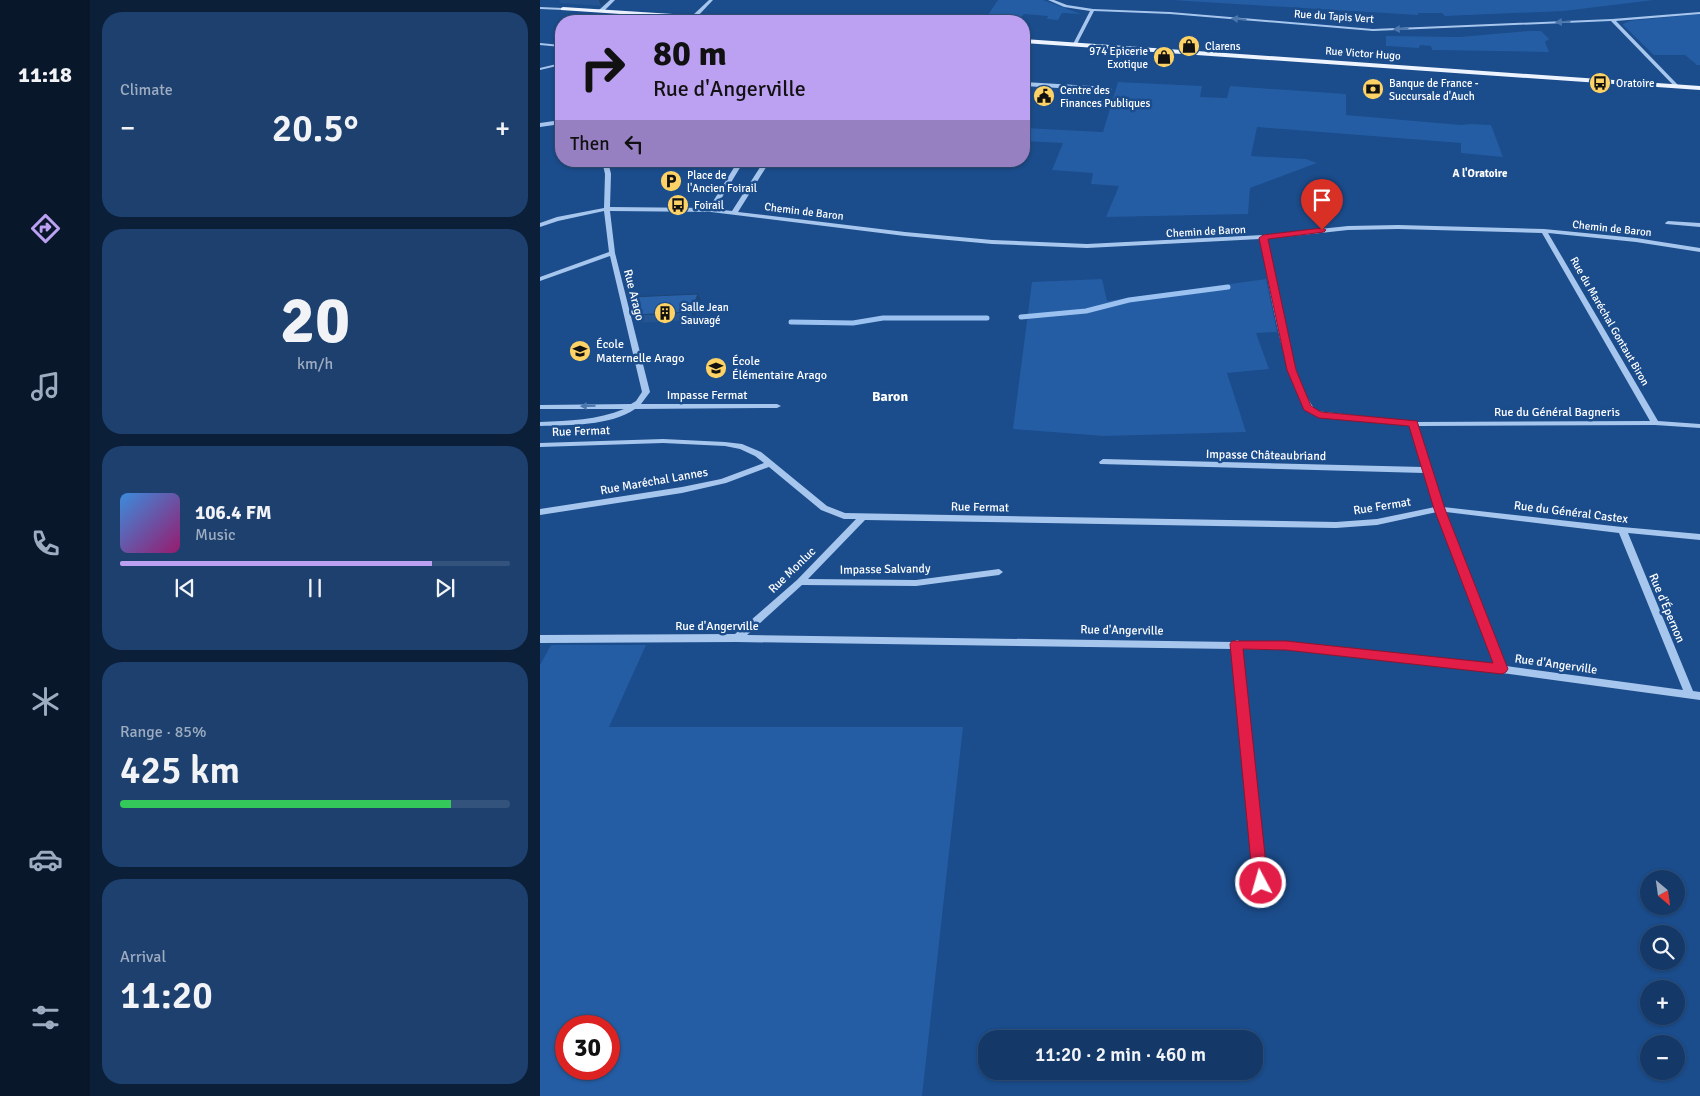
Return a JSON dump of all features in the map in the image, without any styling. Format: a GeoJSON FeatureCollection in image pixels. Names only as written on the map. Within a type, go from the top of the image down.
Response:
{"type":"FeatureCollection","features":[{"type":"Feature","properties":{"kind":"main road"},"geometry":{"type":"LineString","coordinates":[[563,9],[663,15]]}},
{"type":"Feature","properties":{"kind":"main road","name":"Rue Victor Hugo"},"geometry":{"type":"LineString","coordinates":[[1030,43],[1075,44],[1700,88]]}},
{"type":"Feature","properties":{"kind":"street"},"geometry":{"type":"LineString","coordinates":[[601,11],[614,0]]}},
{"type":"Feature","properties":{"kind":"street"},"geometry":{"type":"LineString","coordinates":[[696,15],[711,0]]}},
{"type":"Feature","properties":{"kind":"street","name":"Rue du Tapis Vert"},"geometry":{"type":"LineString","coordinates":[[1050,0],[1066,6],[1093,10],[1170,13],[1373,30],[1612,20],[1700,13]]}},
{"type":"Feature","properties":{"kind":"street"},"geometry":{"type":"LineString","coordinates":[[540,8],[563,9]]}},
{"type":"Feature","properties":{"kind":"street"},"geometry":{"type":"LineString","coordinates":[[1075,44],[1093,10]]}},
{"type":"Feature","properties":{"kind":"street"},"geometry":{"type":"LineString","coordinates":[[1612,20],[1676,86]]}},
{"type":"Feature","properties":{"kind":"street"},"geometry":{"type":"LineString","coordinates":[[540,44],[555,45]]}},
{"type":"Feature","properties":{"kind":"street"},"geometry":{"type":"LineString","coordinates":[[540,69],[555,65]]}},
{"type":"Feature","properties":{"kind":"street"},"geometry":{"type":"LineString","coordinates":[[1030,84],[1109,89]]}},
{"type":"Feature","properties":{"kind":"street"},"geometry":{"type":"LineString","coordinates":[[540,125],[555,123]]}},
{"type":"Feature","properties":{"kind":"street"},"geometry":{"type":"LineString","coordinates":[[606,167],[608,174],[606,209]]}},
{"type":"Feature","properties":{"kind":"street"},"geometry":{"type":"LineString","coordinates":[[711,210],[737,167]]}},
{"type":"Feature","properties":{"kind":"street"},"geometry":{"type":"LineString","coordinates":[[540,225],[557,219],[606,209],[711,210],[734,213],[763,167]]}},
{"type":"Feature","properties":{"kind":"street","name":"Rue Arago"},"geometry":{"type":"LineString","coordinates":[[606,209],[612,253],[646,392],[644,398],[636,406]]}},
{"type":"Feature","properties":{"kind":"street","name":"Chemin de Baron"},"geometry":{"type":"LineString","coordinates":[[734,213],[880,231],[992,242],[1096,246],[1263,238],[1348,228],[1398,227],[1544,231],[1636,240],[1700,250]]}},
{"type":"Feature","properties":{"kind":"street"},"geometry":{"type":"LineString","coordinates":[[1668,223],[1700,225]]}},
{"type":"Feature","properties":{"kind":"street","name":"Rue du Maréchal Gontaut Biron"},"geometry":{"type":"LineString","coordinates":[[1544,231],[1655,423]]}},
{"type":"Feature","properties":{"kind":"street","name":"Rue du Général Bagneris"},"geometry":{"type":"LineString","coordinates":[[1263,238],[1291,370],[1307,408],[1319,415],[1413,424],[1655,423],[1700,426]]}},
{"type":"Feature","properties":{"kind":"street"},"geometry":{"type":"LineString","coordinates":[[540,279],[612,253]]}},
{"type":"Feature","properties":{"kind":"street"},"geometry":{"type":"LineString","coordinates":[[540,407],[636,406]]}},
{"type":"Feature","properties":{"kind":"street","name":"Impasse Fermat"},"geometry":{"type":"LineString","coordinates":[[636,406],[777,406]]}},
{"type":"Feature","properties":{"kind":"street","name":"Rue Fermat"},"geometry":{"type":"LineString","coordinates":[[540,424],[574,423],[594,420],[624,413],[636,406]]}},
{"type":"Feature","properties":{"kind":"street"},"geometry":{"type":"LineString","coordinates":[[1413,424],[1440,509],[1502,669]]}},
{"type":"Feature","properties":{"kind":"street","name":"Rue Fermat"},"geometry":{"type":"LineString","coordinates":[[540,445],[663,442],[725,444],[742,447],[758,454],[824,508],[844,516],[1336,525],[1377,522],[1440,509]]}},
{"type":"Feature","properties":{"kind":"street","name":"Impasse Châteaubriand"},"geometry":{"type":"LineString","coordinates":[[1103,462],[1428,470]]}},
{"type":"Feature","properties":{"kind":"street","name":"Rue Maréchal Lannes"},"geometry":{"type":"LineString","coordinates":[[540,512],[706,485],[770,464]]}},
{"type":"Feature","properties":{"kind":"street","name":"Rue du Général Castex"},"geometry":{"type":"LineString","coordinates":[[1440,509],[1700,537]]}},
{"type":"Feature","properties":{"kind":"street","name":"Rue Monluc"},"geometry":{"type":"LineString","coordinates":[[737,638],[800,582],[862,517]]}},
{"type":"Feature","properties":{"kind":"street","name":"Rue d'Épernon"},"geometry":{"type":"LineString","coordinates":[[1622,530],[1695,695]]}},
{"type":"Feature","properties":{"kind":"street","name":"Impasse Salvandy"},"geometry":{"type":"LineString","coordinates":[[800,582],[916,583],[999,572]]}},
{"type":"Feature","properties":{"kind":"street","name":"Rue d'Angerville"},"geometry":{"type":"LineString","coordinates":[[540,639],[737,638],[1286,646],[1502,669],[1695,695]]}},
{"type":"Feature","properties":{"kind":"street"},"geometry":{"type":"LineString","coordinates":[[1237,644],[1262,898]]}},
{"type":"Feature","properties":{"kind":"shaded area"},"geometry":{"type":"Polygon","coordinates":[[[998,0],[1043,0],[1081,14],[1062,13],[1058,20],[1047,19],[1048,16],[1024,14],[988,15],[998,0]]]}},
{"type":"Feature","properties":{"kind":"shaded area"},"geometry":{"type":"Polygon","coordinates":[[[1171,0],[1654,0],[1564,11],[1445,16],[1442,13],[1418,13],[1418,15],[1171,0]]]}},
{"type":"Feature","properties":{"kind":"shaded area"},"geometry":{"type":"Polygon","coordinates":[[[1700,14],[1700,65],[1697,65],[1685,55],[1654,55],[1623,25],[1629,21],[1700,14]]]}},
{"type":"Feature","properties":{"kind":"shaded area"},"geometry":{"type":"Polygon","coordinates":[[[1541,31],[1549,39],[1545,42],[1549,52],[1432,50],[1431,46],[1420,45],[1419,48],[1386,46],[1386,36],[1459,37],[1541,31]]]}},
{"type":"Feature","properties":{"kind":"shaded area"},"geometry":{"type":"Polygon","coordinates":[[[1118,82],[1202,86],[1200,97],[1227,98],[1230,86],[1346,94],[1346,115],[1461,125],[1491,125],[1503,157],[1461,153],[1461,143],[1257,127],[1251,156],[1306,159],[1317,163],[1250,188],[1248,214],[1106,217],[1119,186],[1091,184],[1093,173],[1052,170],[1063,143],[1030,141],[1030,128],[1103,132],[1118,82]]]}},
{"type":"Feature","properties":{"kind":"shaded area"},"geometry":{"type":"Polygon","coordinates":[[[1102,279],[1107,301],[1266,279],[1277,332],[1256,333],[1269,369],[1227,373],[1246,432],[1104,436],[1013,429],[1032,282],[1102,279]]]}},
{"type":"Feature","properties":{"kind":"shaded area"},"geometry":{"type":"Polygon","coordinates":[[[551,645],[646,645],[609,727],[963,727],[922,1096],[540,1096],[540,665],[551,645]]]}},
{"type":"Feature","properties":{"kind":"building"},"geometry":{"type":"Polygon","coordinates":[[[698,294],[691,312],[634,315],[630,297],[698,294]]]}},
{"type":"Feature","properties":{"kind":"waterway"},"geometry":{"type":"LineString","coordinates":[[1021,317],[1086,311],[1129,300],[1228,287]]}},
{"type":"Feature","properties":{"kind":"waterway"},"geometry":{"type":"LineString","coordinates":[[791,322],[853,323],[883,318],[987,318]]}},
{"type":"Feature","properties":{"kind":"place","name":"Clarens"},"geometry":{"type":"Point","coordinates":[1189,46]}},
{"type":"Feature","properties":{"kind":"place","name":"974 Epicerie Exotique"},"geometry":{"type":"Point","coordinates":[1164,57]}},
{"type":"Feature","properties":{"kind":"place","name":"Oratoire"},"geometry":{"type":"Point","coordinates":[1600,83]}},
{"type":"Feature","properties":{"kind":"place","name":"Banque de France - Succursale d'Auch"},"geometry":{"type":"Point","coordinates":[1373,89]}},
{"type":"Feature","properties":{"kind":"place","name":"Centre des Finances Publiques"},"geometry":{"type":"Point","coordinates":[1044,96]}},
{"type":"Feature","properties":{"kind":"place","name":"Place de l'Ancien Foirail"},"geometry":{"type":"Point","coordinates":[671,181]}},
{"type":"Feature","properties":{"kind":"place","name":"Foirail"},"geometry":{"type":"Point","coordinates":[678,205]}},
{"type":"Feature","properties":{"kind":"place","name":"Salle Jean Sauvagé"},"geometry":{"type":"Point","coordinates":[665,313]}},
{"type":"Feature","properties":{"kind":"place","name":"École Maternelle Arago"},"geometry":{"type":"Point","coordinates":[580,351]}},
{"type":"Feature","properties":{"kind":"place","name":"École Élémentaire Arago"},"geometry":{"type":"Point","coordinates":[716,368]}},
{"type":"Feature","properties":{"kind":"district","name":"A l'Oratoire"},"geometry":{"type":"Point","coordinates":[1480,173]}},
{"type":"Feature","properties":{"kind":"district","name":"Baron"},"geometry":{"type":"Point","coordinates":[890,396]}},
{"type":"Feature","properties":{"kind":"route"},"geometry":{"type":"LineString","coordinates":[[1261,883],[1237,644],[1286,646],[1502,669],[1440,509],[1413,424],[1314,413],[1307,408],[1291,370],[1263,238],[1322,230]]}}]}
